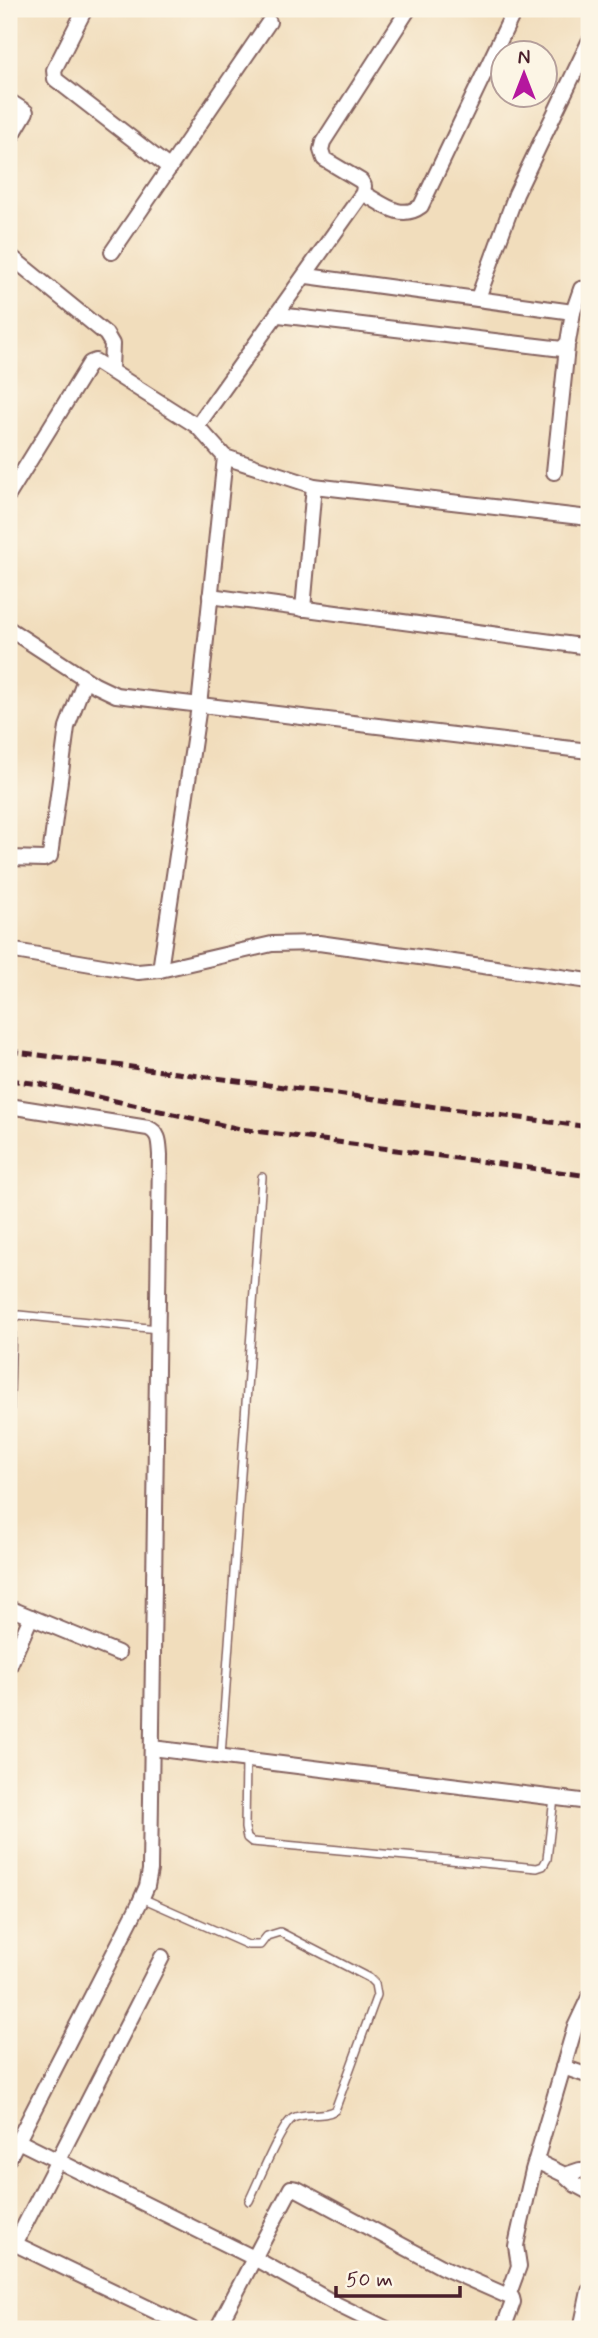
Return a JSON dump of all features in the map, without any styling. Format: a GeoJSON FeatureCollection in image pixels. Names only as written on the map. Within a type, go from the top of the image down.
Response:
{"type":"FeatureCollection","features":[{"type":"Feature","properties":{"kind":"street"},"geometry":{"type":"LineString","coordinates":[[85,9],[54,70],[55,79],[170,168]]}},
{"type":"Feature","properties":{"kind":"street"},"geometry":{"type":"LineString","coordinates":[[363,193],[398,213],[413,212],[421,206],[514,9]]}},
{"type":"Feature","properties":{"kind":"street"},"geometry":{"type":"LineString","coordinates":[[197,426],[307,276],[363,193],[362,181],[324,159],[321,150],[323,142],[408,10]]}},
{"type":"Feature","properties":{"kind":"street"},"geometry":{"type":"LineString","coordinates":[[112,253],[270,22]]}},
{"type":"Feature","properties":{"kind":"street"},"geometry":{"type":"LineString","coordinates":[[478,298],[516,194],[589,42]]}},
{"type":"Feature","properties":{"kind":"street"},"geometry":{"type":"LineString","coordinates":[[9,101],[26,112],[9,141]]}},
{"type":"Feature","properties":{"kind":"street"},"geometry":{"type":"LineString","coordinates":[[9,255],[106,334],[112,344],[111,369]]}},
{"type":"Feature","properties":{"kind":"street"},"geometry":{"type":"LineString","coordinates":[[307,276],[573,312]]}},
{"type":"Feature","properties":{"kind":"street"},"geometry":{"type":"LineString","coordinates":[[554,472],[573,312],[581,289],[589,288]]}},
{"type":"Feature","properties":{"kind":"street"},"geometry":{"type":"LineString","coordinates":[[279,315],[562,349],[567,346]]}},
{"type":"Feature","properties":{"kind":"street"},"geometry":{"type":"LineString","coordinates":[[9,494],[90,363],[95,361],[197,426],[225,457],[314,486],[589,518]]}},
{"type":"Feature","properties":{"kind":"street"},"geometry":{"type":"LineString","coordinates":[[160,970],[199,706],[225,457]]}},
{"type":"Feature","properties":{"kind":"street"},"geometry":{"type":"LineString","coordinates":[[303,608],[314,486]]}},
{"type":"Feature","properties":{"kind":"street"},"geometry":{"type":"LineString","coordinates":[[210,596],[589,646]]}},
{"type":"Feature","properties":{"kind":"street"},"geometry":{"type":"LineString","coordinates":[[9,629],[85,679],[116,695],[589,751]]}},
{"type":"Feature","properties":{"kind":"street"},"geometry":{"type":"LineString","coordinates":[[9,858],[44,859],[50,856],[67,727],[85,679]]}},
{"type":"Feature","properties":{"kind":"street"},"geometry":{"type":"LineString","coordinates":[[9,950],[125,970],[160,970],[252,948],[293,942],[319,943],[589,981]]}},
{"type":"Feature","properties":{"kind":"street"},"geometry":{"type":"LineString","coordinates":[[9,1106],[154,1130],[158,1137],[160,1155],[150,1870],[142,1898],[9,2158]]}},
{"type":"Feature","properties":{"kind":"street"},"geometry":{"type":"LineString","coordinates":[[9,1608],[118,1653]]}},
{"type":"Feature","properties":{"kind":"street"},"geometry":{"type":"LineString","coordinates":[[9,1667],[31,1617]]}},
{"type":"Feature","properties":{"kind":"street"},"geometry":{"type":"LineString","coordinates":[[152,1748],[589,1802]]}},
{"type":"Feature","properties":{"kind":"street"},"geometry":{"type":"LineString","coordinates":[[162,1957],[59,2162],[12,2242],[192,2329]]}},
{"type":"Feature","properties":{"kind":"street"},"geometry":{"type":"LineString","coordinates":[[508,2296],[519,2266],[516,2246],[536,2161],[575,2027],[589,1997]]}},
{"type":"Feature","properties":{"kind":"street"},"geometry":{"type":"LineString","coordinates":[[563,2067],[589,2076]]}},
{"type":"Feature","properties":{"kind":"street"},"geometry":{"type":"LineString","coordinates":[[18,2141],[254,2258],[387,2329]]}},
{"type":"Feature","properties":{"kind":"street"},"geometry":{"type":"LineString","coordinates":[[536,2161],[565,2175],[589,2192]]}},
{"type":"Feature","properties":{"kind":"street"},"geometry":{"type":"LineString","coordinates":[[565,2175],[580,2170],[589,2171]]}},
{"type":"Feature","properties":{"kind":"street"},"geometry":{"type":"LineString","coordinates":[[217,2329],[291,2188],[442,2267],[508,2296],[513,2302],[503,2329]]}},
{"type":"Feature","properties":{"kind":"street"},"geometry":{"type":"LineString","coordinates":[[581,2329],[589,2291]]}},
{"type":"Feature","properties":{"kind":"lane"},"geometry":{"type":"LineString","coordinates":[[221,1756],[262,1177]]}},
{"type":"Feature","properties":{"kind":"lane"},"geometry":{"type":"LineString","coordinates":[[9,1432],[14,1318],[19,1315],[158,1329]]}},
{"type":"Feature","properties":{"kind":"lane"},"geometry":{"type":"LineString","coordinates":[[246,1760],[245,1828],[247,1838],[252,1842],[537,1868],[543,1866],[547,1859],[554,1798]]}},
{"type":"Feature","properties":{"kind":"lane"},"geometry":{"type":"LineString","coordinates":[[142,1898],[248,1945],[260,1945],[267,1936],[280,1932],[369,1978],[377,1989],[335,2110],[330,2113],[299,2116],[286,2124],[249,2201]]}},
{"type":"Feature","properties":{"kind":"railway"},"geometry":{"type":"LineString","coordinates":[[9,1051],[589,1127]]}},
{"type":"Feature","properties":{"kind":"railway"},"geometry":{"type":"LineString","coordinates":[[9,1080],[40,1084],[240,1129],[589,1176]]}}]}
